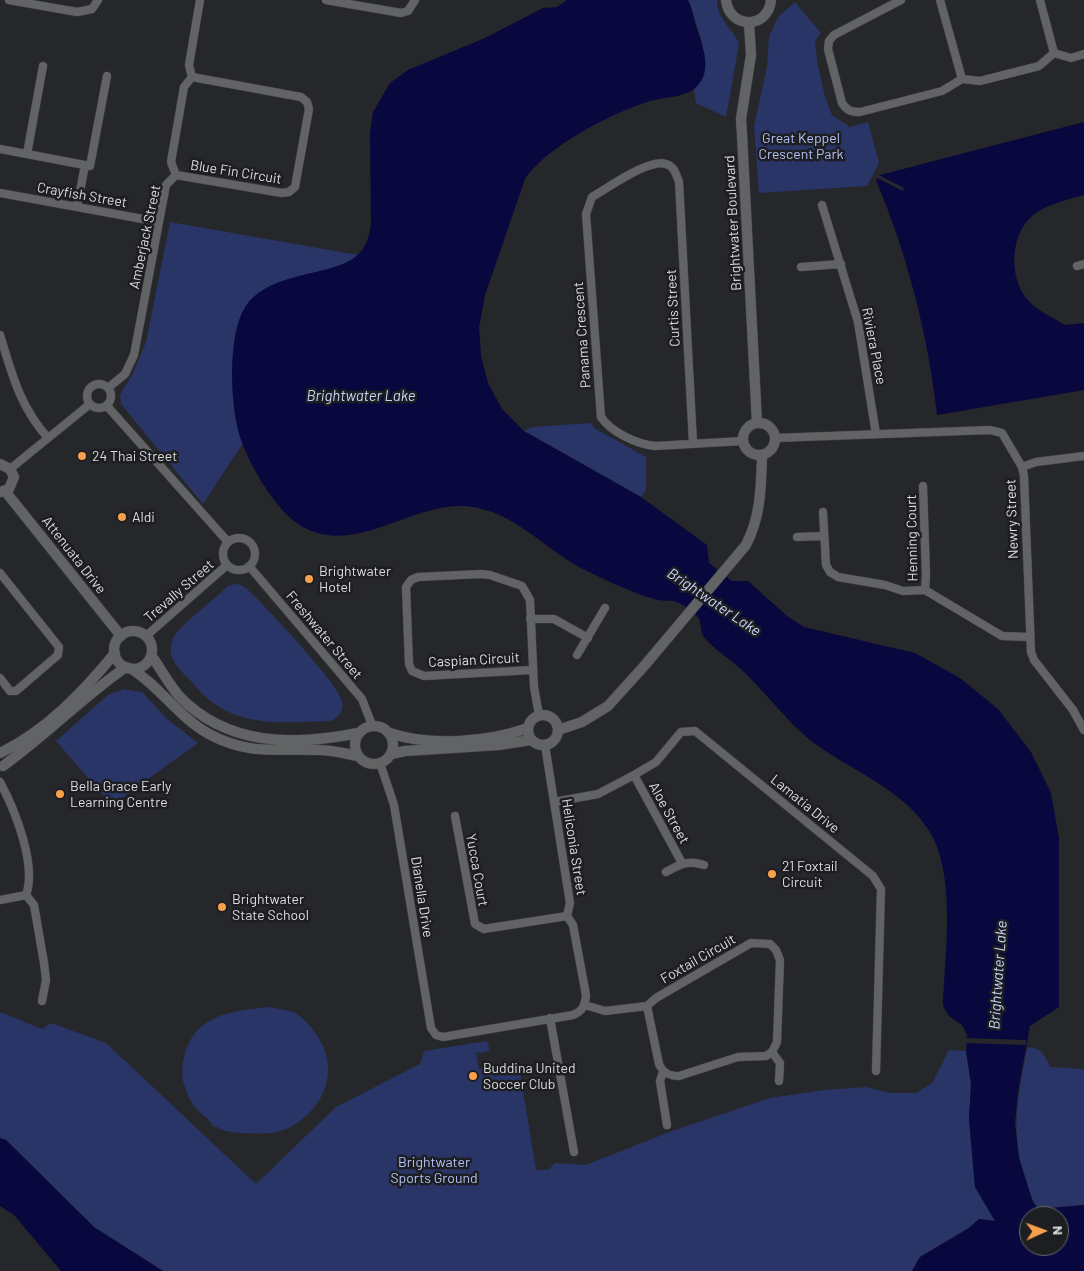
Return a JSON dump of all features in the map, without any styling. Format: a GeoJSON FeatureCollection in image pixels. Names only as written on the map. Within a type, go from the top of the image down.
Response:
{"type":"FeatureCollection","features":[{"type":"Feature","properties":{"kind":"street"},"geometry":{"type":"LineString","coordinates":[[9,0],[77,12],[92,9],[98,0]]}},
{"type":"Feature","properties":{"kind":"street","name":"Amberjack Street"},"geometry":{"type":"LineString","coordinates":[[108,388],[124,374],[134,355],[166,185],[176,175],[171,162],[184,87],[192,77],[188,65],[200,0]]}},
{"type":"Feature","properties":{"kind":"street"},"geometry":{"type":"LineString","coordinates":[[326,0],[401,13],[408,11],[415,0]]}},
{"type":"Feature","properties":{"kind":"street"},"geometry":{"type":"LineString","coordinates":[[726,0],[731,14],[742,22],[749,23],[756,22],[766,14],[772,1]]}},
{"type":"Feature","properties":{"kind":"street"},"geometry":{"type":"LineString","coordinates":[[901,0],[834,35],[829,41],[828,49],[846,108],[852,112],[860,112],[942,91],[962,79],[980,81],[1038,66],[1054,53]]}},
{"type":"Feature","properties":{"kind":"street"},"geometry":{"type":"LineString","coordinates":[[940,0],[962,79]]}},
{"type":"Feature","properties":{"kind":"street"},"geometry":{"type":"LineString","coordinates":[[1040,0],[1054,53]]}},
{"type":"Feature","properties":{"kind":"street","name":"Brightwater Boulevard"},"geometry":{"type":"LineString","coordinates":[[749,23],[751,55],[742,119],[742,135],[758,423]]}},
{"type":"Feature","properties":{"kind":"street"},"geometry":{"type":"LineString","coordinates":[[1054,53],[1071,58],[1084,54]]}},
{"type":"Feature","properties":{"kind":"street"},"geometry":{"type":"LineString","coordinates":[[26,154],[43,66]]}},
{"type":"Feature","properties":{"kind":"street"},"geometry":{"type":"LineString","coordinates":[[0,149],[90,166],[107,76]]}},
{"type":"Feature","properties":{"kind":"street","name":"Blue Fin Circuit"},"geometry":{"type":"LineString","coordinates":[[176,175],[282,193],[289,192],[295,187],[309,109],[307,102],[301,97],[192,77]]}},
{"type":"Feature","properties":{"kind":"street","name":"Panama Crescent"},"geometry":{"type":"LineString","coordinates":[[676,172],[667,164],[651,164],[592,197],[586,214],[601,417],[607,425],[643,444],[655,446],[743,441]]}},
{"type":"Feature","properties":{"kind":"street"},"geometry":{"type":"LineString","coordinates":[[78,207],[85,165]]}},
{"type":"Feature","properties":{"kind":"street","name":"Curtis Street"},"geometry":{"type":"LineString","coordinates":[[676,172],[679,182],[693,443]]}},
{"type":"Feature","properties":{"kind":"street","name":"Crayfish Street"},"geometry":{"type":"LineString","coordinates":[[0,193],[159,222]]}},
{"type":"Feature","properties":{"kind":"street","name":"Riviera Place"},"geometry":{"type":"LineString","coordinates":[[822,204],[858,322],[876,434]]}},
{"type":"Feature","properties":{"kind":"street"},"geometry":{"type":"LineString","coordinates":[[801,268],[841,264]]}},
{"type":"Feature","properties":{"kind":"street"},"geometry":{"type":"LineString","coordinates":[[0,335],[17,392],[36,425],[48,438]]}},
{"type":"Feature","properties":{"kind":"street"},"geometry":{"type":"LineString","coordinates":[[96,384],[108,388],[112,397],[107,406],[96,408],[90,404],[87,397],[90,389],[96,384]]}},
{"type":"Feature","properties":{"kind":"street"},"geometry":{"type":"LineString","coordinates":[[10,469],[90,404]]}},
{"type":"Feature","properties":{"kind":"street"},"geometry":{"type":"LineString","coordinates":[[107,406],[228,542]]}},
{"type":"Feature","properties":{"kind":"street"},"geometry":{"type":"LineString","coordinates":[[758,423],[770,427],[775,438],[773,448],[762,456],[748,451],[743,441],[748,428],[758,423]]}},
{"type":"Feature","properties":{"kind":"street","name":"Newry Street"},"geometry":{"type":"LineString","coordinates":[[775,438],[996,431],[1007,438],[1022,467],[1029,637],[1034,660],[1073,710],[1084,730]]}},
{"type":"Feature","properties":{"kind":"street"},"geometry":{"type":"LineString","coordinates":[[558,730],[598,714],[608,706],[682,622],[734,559],[753,530],[759,509],[762,456]]}},
{"type":"Feature","properties":{"kind":"street"},"geometry":{"type":"LineString","coordinates":[[1022,467],[1036,462],[1084,456]]}},
{"type":"Feature","properties":{"kind":"street"},"geometry":{"type":"LineString","coordinates":[[0,464],[10,469],[14,481],[3,491]]}},
{"type":"Feature","properties":{"kind":"street","name":"Henning Court"},"geometry":{"type":"LineString","coordinates":[[923,486],[925,590]]}},
{"type":"Feature","properties":{"kind":"street","name":"Attenuata Drive"},"geometry":{"type":"LineString","coordinates":[[3,491],[120,636]]}},
{"type":"Feature","properties":{"kind":"street"},"geometry":{"type":"LineString","coordinates":[[823,512],[826,565],[830,572],[838,577],[885,585],[903,591],[925,590],[1002,636],[1029,637]]}},
{"type":"Feature","properties":{"kind":"street"},"geometry":{"type":"LineString","coordinates":[[797,537],[824,536]]}},
{"type":"Feature","properties":{"kind":"street"},"geometry":{"type":"LineString","coordinates":[[238,538],[249,542],[254,551],[254,557],[249,566],[240,570],[227,565],[223,556],[228,542],[238,538]]}},
{"type":"Feature","properties":{"kind":"street","name":"Trevally Street"},"geometry":{"type":"LineString","coordinates":[[146,636],[227,565]]}},
{"type":"Feature","properties":{"kind":"street","name":"Freshwater Street"},"geometry":{"type":"LineString","coordinates":[[249,566],[362,699],[372,725]]}},
{"type":"Feature","properties":{"kind":"street"},"geometry":{"type":"LineString","coordinates":[[0,573],[59,647],[58,655],[16,691],[10,691],[0,678]]}},
{"type":"Feature","properties":{"kind":"street","name":"Caspian Circuit"},"geometry":{"type":"LineString","coordinates":[[532,670],[424,676],[412,671],[409,664],[406,586],[411,580],[418,578],[490,574],[522,586],[530,600],[532,670],[540,715]]}},
{"type":"Feature","properties":{"kind":"street"},"geometry":{"type":"LineString","coordinates":[[578,655],[605,608]]}},
{"type":"Feature","properties":{"kind":"street"},"geometry":{"type":"LineString","coordinates":[[530,619],[554,619],[588,638]]}},
{"type":"Feature","properties":{"kind":"street"},"geometry":{"type":"LineString","coordinates":[[358,734],[333,738],[294,739],[264,739],[237,734],[208,721],[166,680],[151,655],[151,645],[146,636],[130,631],[120,636],[115,647],[115,654],[118,660],[156,686],[193,724],[226,742],[263,751],[320,750],[358,756],[368,764],[380,763],[391,754],[405,750],[499,745],[531,740]]}},
{"type":"Feature","properties":{"kind":"street"},"geometry":{"type":"LineString","coordinates":[[2,769],[0,754],[30,738],[99,675],[115,654]]}},
{"type":"Feature","properties":{"kind":"street"},"geometry":{"type":"LineString","coordinates":[[2,769],[103,683],[128,668],[145,664],[151,655]]}},
{"type":"Feature","properties":{"kind":"street"},"geometry":{"type":"LineString","coordinates":[[540,715],[553,718],[558,730],[553,742],[545,745],[536,744],[531,740],[528,728],[531,720],[540,715]]}},
{"type":"Feature","properties":{"kind":"street"},"geometry":{"type":"LineString","coordinates":[[358,756],[354,745],[358,734],[362,729],[372,725],[379,726],[390,733],[404,738],[438,741],[500,737],[528,728]]}},
{"type":"Feature","properties":{"kind":"street","name":"Lamatia Drive"},"geometry":{"type":"LineString","coordinates":[[554,802],[598,794],[656,762],[682,732],[695,732],[878,882],[881,889],[876,1071]]}},
{"type":"Feature","properties":{"kind":"street"},"geometry":{"type":"LineString","coordinates":[[390,733],[394,744],[391,754]]}},
{"type":"Feature","properties":{"kind":"street","name":"Heliconia Street"},"geometry":{"type":"LineString","coordinates":[[545,745],[570,903],[567,916],[574,925],[586,995],[585,1006]]}},
{"type":"Feature","properties":{"kind":"street","name":"Dianella Drive"},"geometry":{"type":"LineString","coordinates":[[380,763],[394,805],[431,1028],[436,1035],[443,1037],[550,1018]]}},
{"type":"Feature","properties":{"kind":"street","name":"Aloe Street"},"geometry":{"type":"LineString","coordinates":[[634,775],[682,863]]}},
{"type":"Feature","properties":{"kind":"street"},"geometry":{"type":"LineString","coordinates":[[0,782],[21,827],[30,883],[26,895]]}},
{"type":"Feature","properties":{"kind":"street","name":"Yucca Court"},"geometry":{"type":"LineString","coordinates":[[455,816],[475,924],[484,929],[567,916]]}},
{"type":"Feature","properties":{"kind":"street"},"geometry":{"type":"LineString","coordinates":[[666,872],[682,863],[694,862],[704,865]]}},
{"type":"Feature","properties":{"kind":"street"},"geometry":{"type":"LineString","coordinates":[[0,900],[26,895]]}},
{"type":"Feature","properties":{"kind":"street"},"geometry":{"type":"LineString","coordinates":[[26,895],[34,904],[44,963],[46,980],[42,1001]]}},
{"type":"Feature","properties":{"kind":"street","name":"Foxtail Circuit"},"geometry":{"type":"LineString","coordinates":[[585,1006],[605,1011],[647,1006],[656,998],[751,943],[770,944],[776,950],[780,960],[777,1037],[772,1052]]}},
{"type":"Feature","properties":{"kind":"street"},"geometry":{"type":"LineString","coordinates":[[574,1152],[550,1018],[573,1015],[585,1006]]}},
{"type":"Feature","properties":{"kind":"street"},"geometry":{"type":"LineString","coordinates":[[647,1006],[659,1064],[663,1072],[671,1076],[679,1076],[738,1057],[760,1057],[772,1052],[780,1062],[779,1081]]}},
{"type":"Feature","properties":{"kind":"street"},"geometry":{"type":"LineString","coordinates":[[663,1072],[660,1080],[667,1125]]}},
{"type":"Feature","properties":{"kind":"green space"},"geometry":{"type":"Polygon","coordinates":[[[688,0],[717,0],[722,18],[739,44],[726,117],[696,103],[694,89],[703,77],[702,41],[688,0]]]}},
{"type":"Feature","properties":{"kind":"green space","name":"Great Keppel Crescent Park"},"geometry":{"type":"Polygon","coordinates":[[[795,2],[821,33],[815,41],[817,61],[825,97],[832,115],[850,127],[868,122],[879,163],[867,186],[759,193],[754,126],[767,67],[769,37],[778,17],[795,2]]]}},
{"type":"Feature","properties":{"kind":"green space"},"geometry":{"type":"Polygon","coordinates":[[[170,222],[358,255],[353,260],[326,271],[270,286],[235,333],[233,376],[235,417],[243,443],[203,504],[121,404],[120,395],[133,373],[146,342],[170,222]]]}},
{"type":"Feature","properties":{"kind":"green space"},"geometry":{"type":"Polygon","coordinates":[[[591,423],[594,428],[646,457],[646,490],[641,497],[524,431],[532,427],[591,423]]]}},
{"type":"Feature","properties":{"kind":"green space"},"geometry":{"type":"Polygon","coordinates":[[[234,584],[243,586],[257,599],[300,644],[328,678],[337,691],[343,705],[342,711],[336,718],[330,721],[268,722],[239,716],[209,700],[176,665],[173,660],[171,644],[176,633],[228,586],[234,584]]]}},
{"type":"Feature","properties":{"kind":"green space"},"geometry":{"type":"Polygon","coordinates":[[[123,689],[142,692],[167,719],[198,743],[112,805],[56,741],[108,695],[123,689]]]}},
{"type":"Feature","properties":{"kind":"green space"},"geometry":{"type":"Polygon","coordinates":[[[271,1007],[296,1013],[313,1030],[322,1045],[327,1060],[328,1074],[325,1089],[318,1102],[308,1114],[296,1124],[281,1131],[243,1133],[213,1127],[210,1121],[193,1105],[182,1076],[184,1057],[189,1042],[197,1031],[217,1017],[243,1010],[271,1007]]]}},
{"type":"Feature","properties":{"kind":"green space","name":"Brightwater Sports Ground"},"geometry":{"type":"Polygon","coordinates":[[[0,1012],[42,1029],[51,1023],[106,1043],[256,1184],[336,1107],[420,1064],[424,1051],[487,1041],[490,1051],[476,1053],[479,1069],[510,1067],[520,1072],[536,1170],[548,1170],[555,1163],[586,1165],[672,1131],[770,1098],[824,1090],[867,1087],[889,1093],[916,1093],[932,1083],[949,1050],[966,1051],[971,1084],[969,1119],[975,1187],[995,1221],[979,1219],[969,1228],[920,1257],[912,1271],[163,1271],[94,1227],[6,1140],[0,1138],[0,1012]]]}},
{"type":"Feature","properties":{"kind":"green space"},"geometry":{"type":"Polygon","coordinates":[[[1031,1047],[1038,1049],[1050,1067],[1084,1069],[1084,1205],[1037,1206],[1029,1190],[1020,1161],[1017,1128],[1018,1098],[1027,1049],[1031,1047]]]}},
{"type":"Feature","properties":{"kind":"water","name":"Brightwater Lake"},"geometry":{"type":"Polygon","coordinates":[[[567,0],[688,0],[704,52],[704,76],[700,83],[689,92],[635,106],[582,132],[548,155],[525,179],[485,295],[479,328],[481,356],[488,383],[502,409],[524,431],[641,497],[707,545],[709,563],[732,581],[748,581],[787,616],[804,627],[915,653],[960,678],[998,709],[1031,752],[1051,793],[1059,838],[1059,1007],[1030,1026],[1018,1092],[1015,1124],[1019,1158],[1033,1202],[1036,1206],[1019,1206],[1019,1256],[1069,1256],[1069,1206],[1084,1205],[1084,1271],[912,1271],[920,1257],[969,1228],[979,1219],[995,1221],[975,1187],[969,1119],[971,1084],[966,1051],[967,1035],[962,1025],[949,1016],[943,1006],[947,914],[943,868],[937,847],[928,829],[916,814],[889,790],[825,751],[801,732],[743,671],[708,642],[701,631],[698,617],[679,603],[654,599],[583,569],[520,526],[493,512],[478,508],[455,506],[432,510],[365,532],[342,536],[320,534],[298,524],[280,508],[264,486],[245,451],[234,410],[232,372],[235,336],[239,320],[245,307],[265,289],[290,278],[343,264],[360,253],[366,243],[371,223],[370,133],[373,112],[390,83],[408,70],[485,38],[543,8],[557,7],[567,0]]]}},
{"type":"Feature","properties":{"kind":"water"},"geometry":{"type":"Polygon","coordinates":[[[1084,122],[1084,195],[1049,206],[1031,217],[1019,235],[1014,257],[1017,280],[1021,290],[1035,307],[1065,325],[1084,323],[1084,390],[937,415],[928,355],[915,295],[907,266],[876,180],[880,175],[1084,122]]]}},
{"type":"Feature","properties":{"kind":"water"},"geometry":{"type":"Polygon","coordinates":[[[0,1138],[6,1140],[94,1227],[163,1271],[61,1271],[14,1215],[0,1206],[0,1138]]]}},
{"type":"Feature","properties":{"kind":"pier"},"geometry":{"type":"Polygon","coordinates":[[[877,174],[904,188],[903,191],[875,177],[877,174]]]}},
{"type":"Feature","properties":{"kind":"pier"},"geometry":{"type":"Polygon","coordinates":[[[966,1038],[1026,1040],[1026,1045],[966,1043],[966,1038]]]}},
{"type":"Feature","properties":{"kind":"place","name":"24 Thai Street"},"geometry":{"type":"Point","coordinates":[82,456]}},
{"type":"Feature","properties":{"kind":"place","name":"Aldi"},"geometry":{"type":"Point","coordinates":[122,517]}},
{"type":"Feature","properties":{"kind":"place","name":"Brightwater Hotel"},"geometry":{"type":"Point","coordinates":[309,579]}},
{"type":"Feature","properties":{"kind":"place","name":"Bella Grace Early Learning Centre"},"geometry":{"type":"Point","coordinates":[60,794]}},
{"type":"Feature","properties":{"kind":"place","name":"21 Foxtail Circuit"},"geometry":{"type":"Point","coordinates":[772,874]}},
{"type":"Feature","properties":{"kind":"place","name":"Brightwater State School"},"geometry":{"type":"Point","coordinates":[222,907]}},
{"type":"Feature","properties":{"kind":"place","name":"Buddina United Soccer Club"},"geometry":{"type":"Point","coordinates":[473,1076]}}]}
